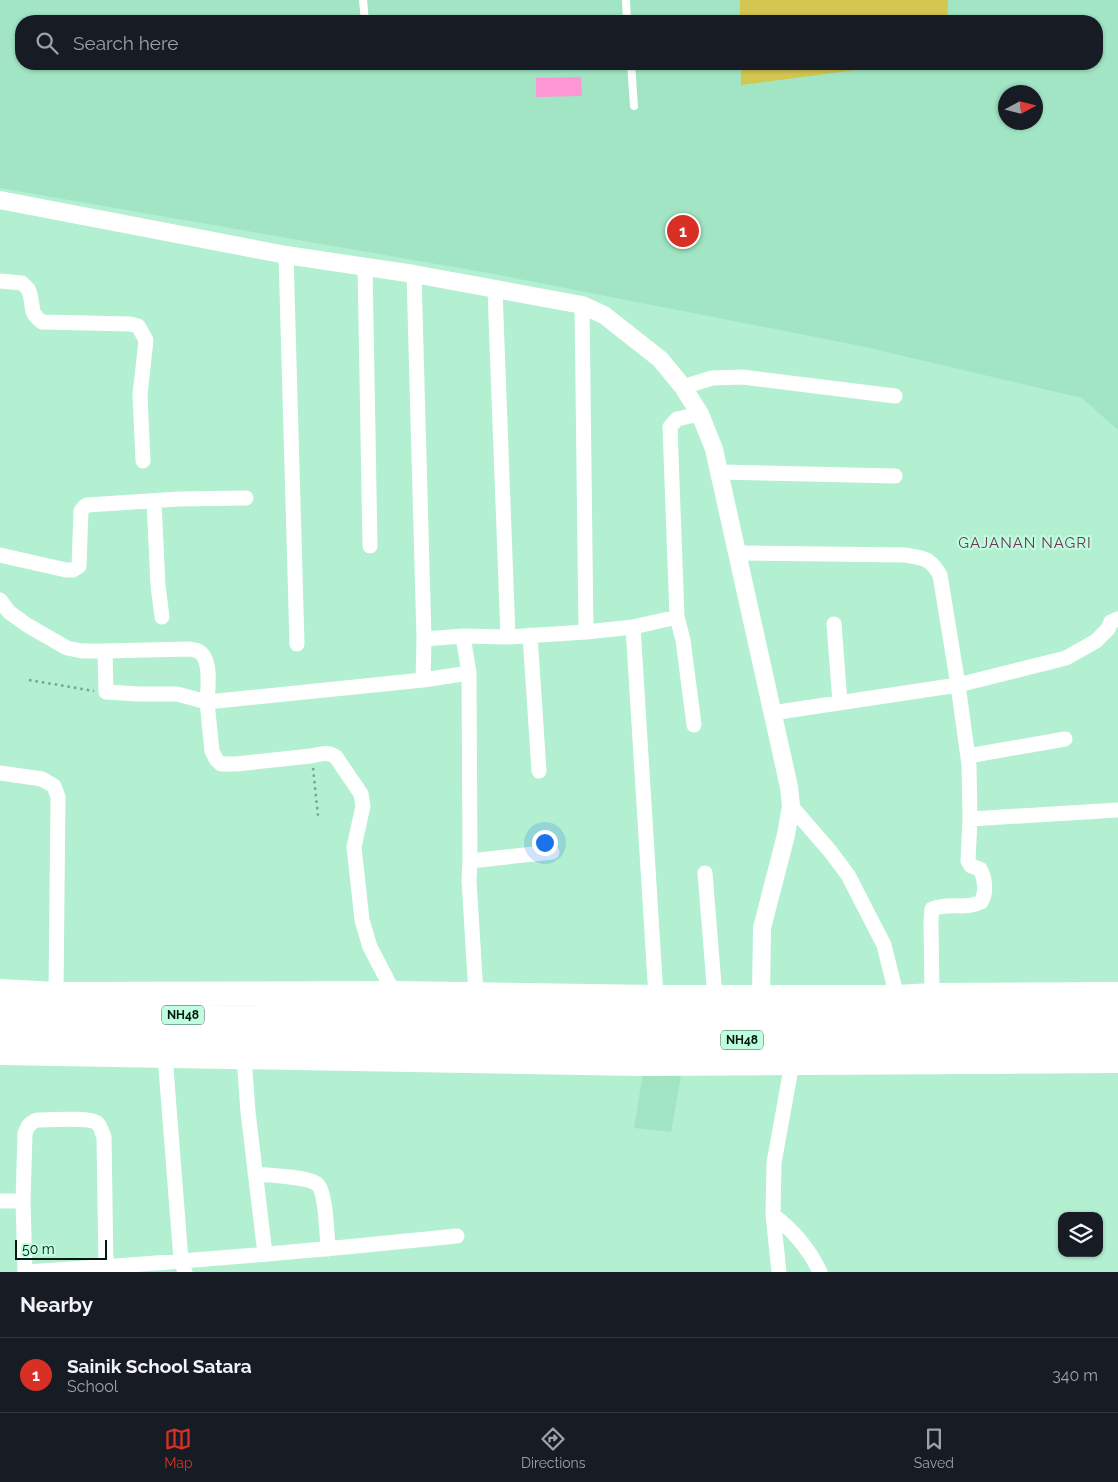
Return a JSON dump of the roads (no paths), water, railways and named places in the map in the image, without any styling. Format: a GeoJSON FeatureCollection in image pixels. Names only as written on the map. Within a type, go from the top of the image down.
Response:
{"type":"FeatureCollection","features":[{"type":"Feature","properties":{"kind":"highway"},"geometry":{"type":"LineString","coordinates":[[0,991],[56,994],[394,993],[656,997],[897,997],[932,995],[1118,994]]}},
{"type":"Feature","properties":{"kind":"highway","name":"NH48"},"geometry":{"type":"LineString","coordinates":[[0,1012],[651,1041],[1118,1037]]}},
{"type":"Feature","properties":{"kind":"highway","name":"NH48"},"geometry":{"type":"LineString","coordinates":[[0,1035],[367,1028],[641,1020],[1118,1016]]}},
{"type":"Feature","properties":{"kind":"highway"},"geometry":{"type":"LineString","coordinates":[[0,1053],[641,1064],[1118,1061]]}},
{"type":"Feature","properties":{"kind":"street"},"geometry":{"type":"LineString","coordinates":[[0,200],[286,255],[414,274],[582,305],[604,315],[660,359],[683,387],[700,414],[714,449],[789,787],[791,806],[786,835],[762,928],[761,996]]}},
{"type":"Feature","properties":{"kind":"street"},"geometry":{"type":"LineString","coordinates":[[286,255],[297,644]]}},
{"type":"Feature","properties":{"kind":"street"},"geometry":{"type":"LineString","coordinates":[[365,266],[370,546]]}},
{"type":"Feature","properties":{"kind":"street"},"geometry":{"type":"LineString","coordinates":[[414,274],[424,639],[423,680]]}},
{"type":"Feature","properties":{"kind":"street"},"geometry":{"type":"LineString","coordinates":[[0,281],[22,283],[28,290],[33,313],[42,322],[130,324],[138,326],[146,340],[140,396],[143,461]]}},
{"type":"Feature","properties":{"kind":"street"},"geometry":{"type":"LineString","coordinates":[[495,290],[508,637]]}},
{"type":"Feature","properties":{"kind":"street"},"geometry":{"type":"LineString","coordinates":[[582,305],[586,632]]}},
{"type":"Feature","properties":{"kind":"street"},"geometry":{"type":"LineString","coordinates":[[683,387],[712,378],[742,377],[895,396]]}},
{"type":"Feature","properties":{"kind":"street"},"geometry":{"type":"LineString","coordinates":[[694,725],[683,640],[677,617],[670,427],[677,419],[700,414]]}},
{"type":"Feature","properties":{"kind":"street"},"geometry":{"type":"LineString","coordinates":[[719,472],[895,476]]}},
{"type":"Feature","properties":{"kind":"street"},"geometry":{"type":"LineString","coordinates":[[0,555],[73,570],[79,566],[81,511],[88,505],[179,499],[246,498]]}},
{"type":"Feature","properties":{"kind":"street"},"geometry":{"type":"LineString","coordinates":[[154,501],[158,558],[157,579],[162,618]]}},
{"type":"Feature","properties":{"kind":"street"},"geometry":{"type":"LineString","coordinates":[[737,553],[905,555],[925,558],[934,565],[940,575],[968,756],[970,819],[968,861],[971,866],[980,869],[983,874],[985,894],[981,902],[975,905],[940,905],[932,909],[932,995]]}},
{"type":"Feature","properties":{"kind":"street"},"geometry":{"type":"LineString","coordinates":[[0,600],[9,612],[27,625],[67,648],[106,651],[190,649],[204,655],[208,665],[207,702],[212,751],[221,764],[311,756],[322,753],[331,753],[336,757],[362,794],[364,806],[354,847],[362,920],[370,947],[394,993]]}},
{"type":"Feature","properties":{"kind":"street"},"geometry":{"type":"LineString","coordinates":[[424,639],[463,636],[508,637],[586,632],[633,627],[677,617]]}},
{"type":"Feature","properties":{"kind":"street"},"geometry":{"type":"LineString","coordinates":[[772,713],[958,685],[1066,658],[1096,641],[1108,629],[1111,622],[1118,619]]}},
{"type":"Feature","properties":{"kind":"street"},"geometry":{"type":"LineString","coordinates":[[834,624],[840,703]]}},
{"type":"Feature","properties":{"kind":"street"},"geometry":{"type":"LineString","coordinates":[[633,627],[656,997]]}},
{"type":"Feature","properties":{"kind":"street"},"geometry":{"type":"LineString","coordinates":[[530,635],[539,771]]}},
{"type":"Feature","properties":{"kind":"street"},"geometry":{"type":"LineString","coordinates":[[463,636],[468,674],[469,880],[476,994]]}},
{"type":"Feature","properties":{"kind":"street"},"geometry":{"type":"LineString","coordinates":[[106,651],[106,692],[177,694],[207,702],[468,674]]}},
{"type":"Feature","properties":{"kind":"street"},"geometry":{"type":"LineString","coordinates":[[968,756],[1065,739]]}},
{"type":"Feature","properties":{"kind":"street"},"geometry":{"type":"LineString","coordinates":[[0,773],[42,779],[54,786],[58,797],[56,994]]}},
{"type":"Feature","properties":{"kind":"street"},"geometry":{"type":"LineString","coordinates":[[791,806],[848,875],[884,945],[897,997]]}},
{"type":"Feature","properties":{"kind":"street"},"geometry":{"type":"LineString","coordinates":[[970,819],[1118,810]]}},
{"type":"Feature","properties":{"kind":"street"},"geometry":{"type":"LineString","coordinates":[[470,861],[552,852]]}},
{"type":"Feature","properties":{"kind":"street"},"geometry":{"type":"LineString","coordinates":[[704,873],[715,997]]}},
{"type":"Feature","properties":{"kind":"street"},"geometry":{"type":"LineString","coordinates":[[165,1056],[183,1266]]}},
{"type":"Feature","properties":{"kind":"street"},"geometry":{"type":"LineString","coordinates":[[244,1057],[248,1112],[265,1254]]}},
{"type":"Feature","properties":{"kind":"street"},"geometry":{"type":"LineString","coordinates":[[779,1272],[773,1215],[774,1163],[792,1063]]}},
{"type":"Feature","properties":{"kind":"street"},"geometry":{"type":"LineString","coordinates":[[106,1267],[104,1137],[97,1123],[89,1120],[37,1120],[27,1128],[26,1134],[23,1201],[25,1272],[106,1267],[157,1268],[183,1266],[265,1254],[457,1236]]}},
{"type":"Feature","properties":{"kind":"street"},"geometry":{"type":"LineString","coordinates":[[255,1174],[309,1180],[318,1184],[323,1195],[328,1249]]}},
{"type":"Feature","properties":{"kind":"street"},"geometry":{"type":"LineString","coordinates":[[0,1201],[23,1201]]}},
{"type":"Feature","properties":{"kind":"street"},"geometry":{"type":"LineString","coordinates":[[773,1215],[788,1226],[814,1259],[820,1272]]}},
{"type":"Feature","properties":{"kind":"lane"},"geometry":{"type":"LineString","coordinates":[[363,0],[364,15]]}},
{"type":"Feature","properties":{"kind":"lane"},"geometry":{"type":"LineString","coordinates":[[626,0],[627,15]]}},
{"type":"Feature","properties":{"kind":"lane"},"geometry":{"type":"LineString","coordinates":[[631,70],[634,106]]}},
{"type":"Feature","properties":{"kind":"place","name":"Sainik School Satara"},"geometry":{"type":"Point","coordinates":[683,231]}},
{"type":"Feature","properties":{"kind":"district","name":"GAJANAN NAGRI"},"geometry":{"type":"Point","coordinates":[1025,543]}}]}
